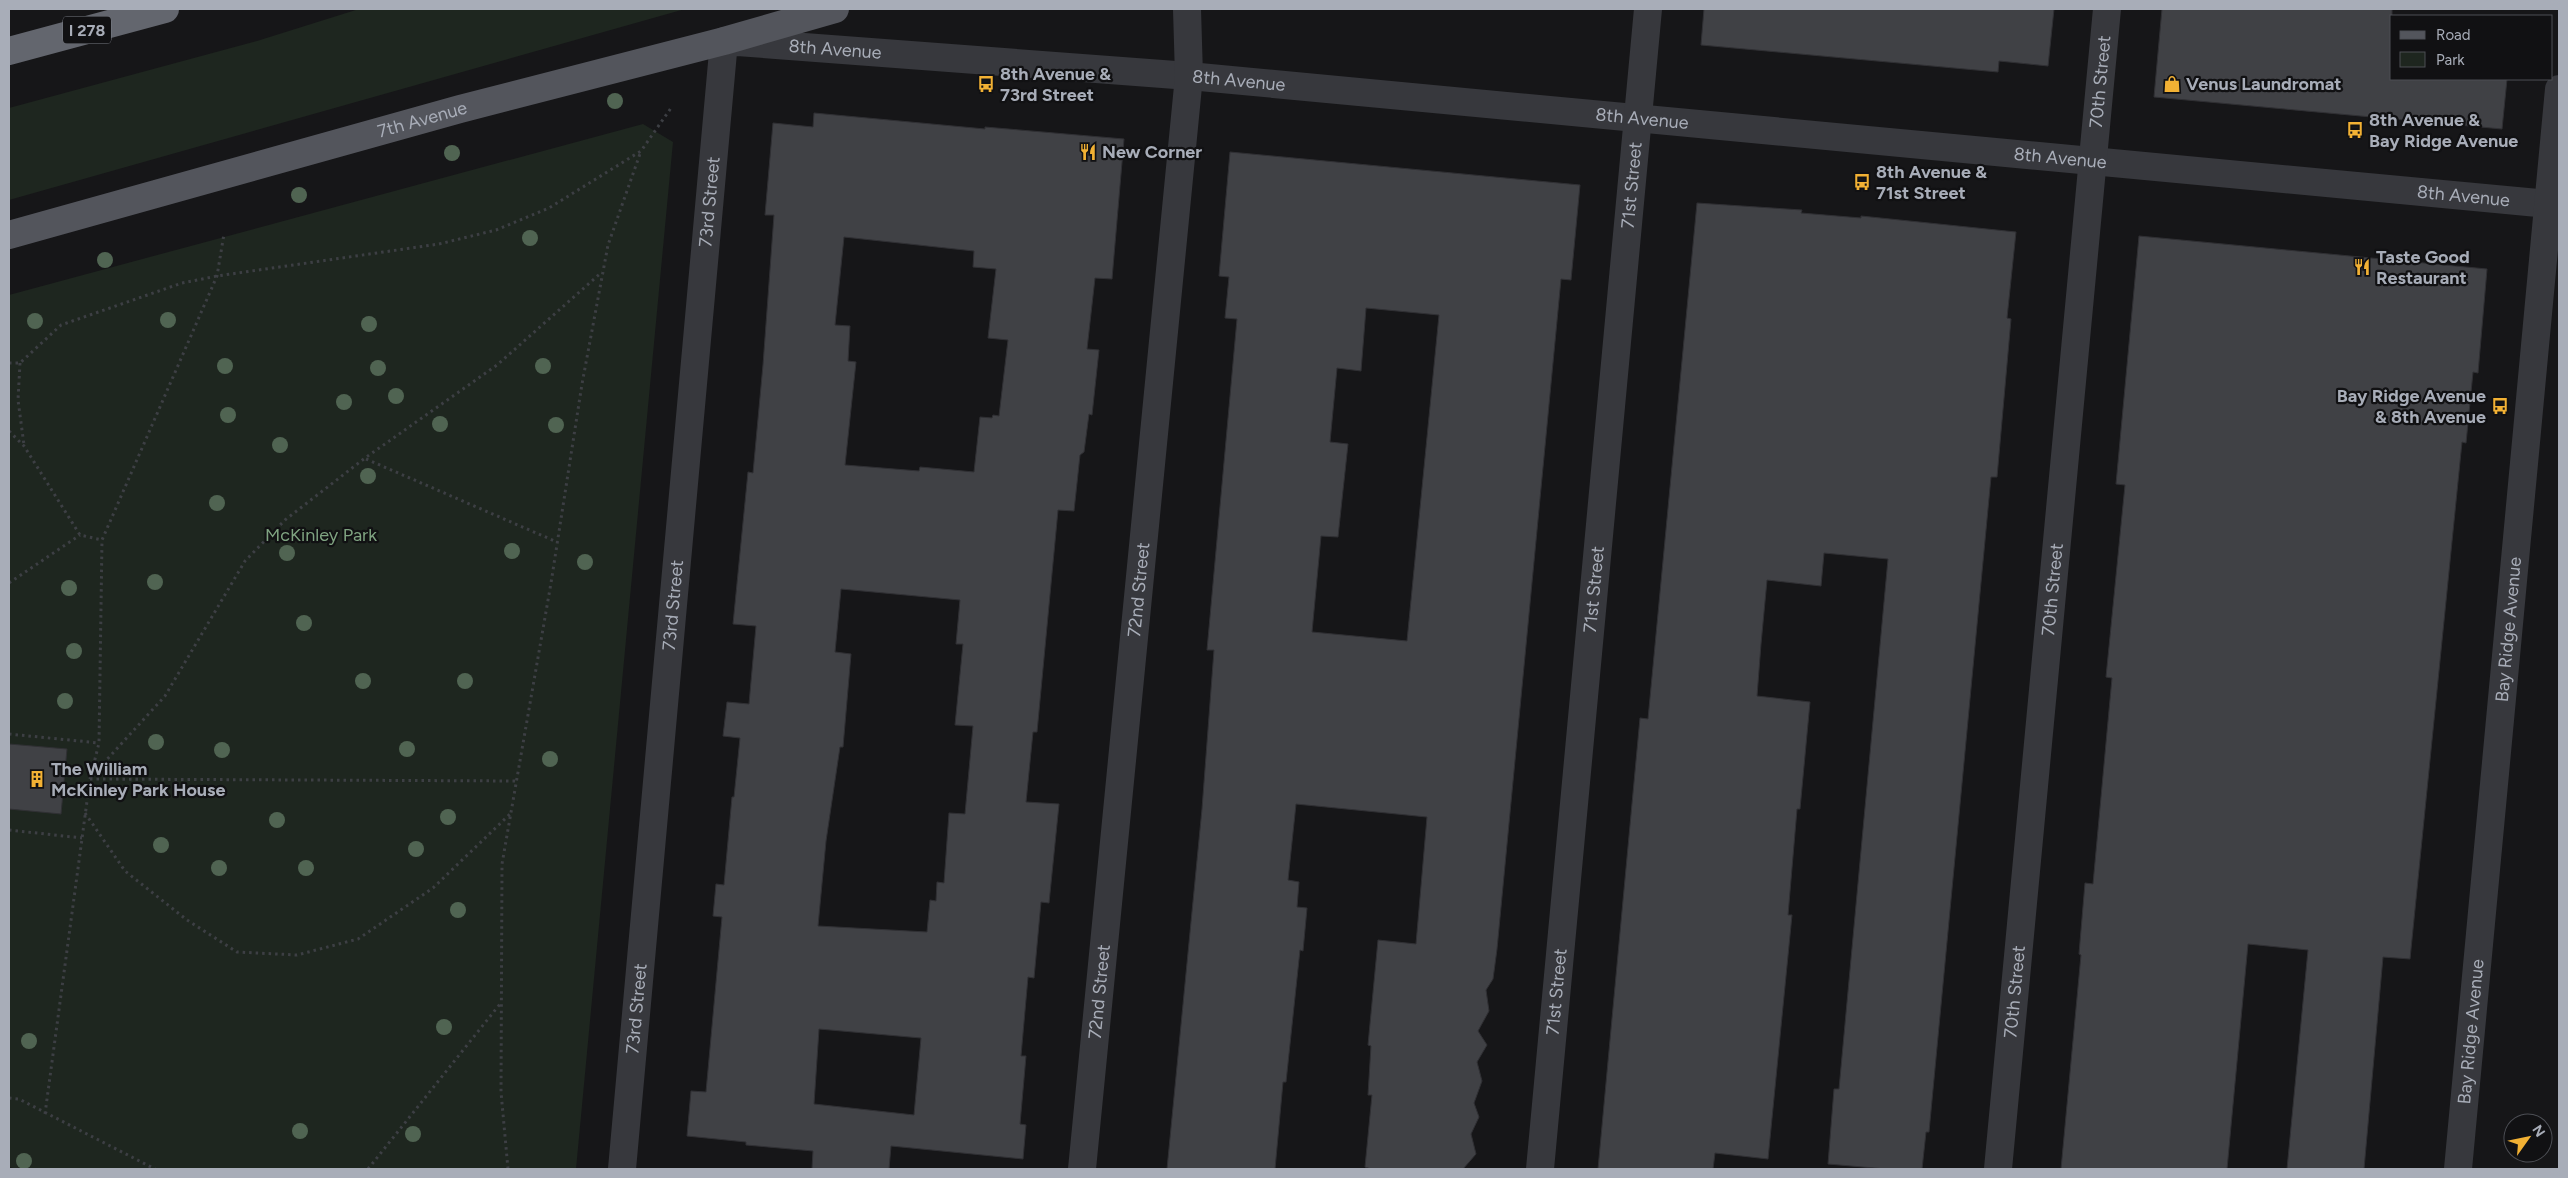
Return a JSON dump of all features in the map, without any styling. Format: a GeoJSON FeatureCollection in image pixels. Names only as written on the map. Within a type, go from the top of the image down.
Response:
{"type":"FeatureCollection","features":[{"type":"Feature","properties":{"kind":"highway","name":"I 278"},"geometry":{"type":"LineString","coordinates":[[9,51],[165,9]]}},
{"type":"Feature","properties":{"kind":"main road","name":"7th Avenue"},"geometry":{"type":"LineString","coordinates":[[9,234],[460,109],[724,41],[836,9]]}},
{"type":"Feature","properties":{"kind":"street","name":"72nd Street"},"geometry":{"type":"LineString","coordinates":[[1082,1169],[1189,76],[1187,9]]}},
{"type":"Feature","properties":{"kind":"street","name":"71st Street"},"geometry":{"type":"LineString","coordinates":[[1540,1169],[1648,9]]}},
{"type":"Feature","properties":{"kind":"street","name":"70th Street"},"geometry":{"type":"LineString","coordinates":[[1998,1169],[2107,9]]}},
{"type":"Feature","properties":{"kind":"street","name":"8th Avenue"},"geometry":{"type":"LineString","coordinates":[[724,41],[1189,76],[2554,205]]}},
{"type":"Feature","properties":{"kind":"street","name":"73rd Street"},"geometry":{"type":"LineString","coordinates":[[622,1169],[724,41]]}},
{"type":"Feature","properties":{"kind":"street","name":"Bay Ridge Avenue"},"geometry":{"type":"LineString","coordinates":[[2458,1169],[2554,205],[2559,89]]}},
{"type":"Feature","properties":{"kind":"path"},"geometry":{"type":"LineString","coordinates":[[508,1169],[501,1092],[502,864],[608,245],[641,151],[671,108]]}},
{"type":"Feature","properties":{"kind":"path"},"geometry":{"type":"LineString","coordinates":[[9,363],[20,363],[61,325],[182,283],[216,276],[439,244],[496,230],[549,208],[641,151]]}},
{"type":"Feature","properties":{"kind":"path"},"geometry":{"type":"LineString","coordinates":[[46,1114],[85,813],[90,779],[99,743],[102,540],[216,276],[224,234]]}},
{"type":"Feature","properties":{"kind":"path"},"geometry":{"type":"LineString","coordinates":[[90,779],[165,696],[245,561],[285,520],[365,458],[497,365],[604,271]]}},
{"type":"Feature","properties":{"kind":"path"},"geometry":{"type":"LineString","coordinates":[[20,363],[18,400],[24,446]]}},
{"type":"Feature","properties":{"kind":"path"},"geometry":{"type":"LineString","coordinates":[[9,431],[24,446],[80,535],[102,540]]}},
{"type":"Feature","properties":{"kind":"path"},"geometry":{"type":"LineString","coordinates":[[365,458],[557,542]]}},
{"type":"Feature","properties":{"kind":"path"},"geometry":{"type":"LineString","coordinates":[[9,583],[80,535]]}},
{"type":"Feature","properties":{"kind":"path"},"geometry":{"type":"LineString","coordinates":[[9,734],[99,743]]}},
{"type":"Feature","properties":{"kind":"path"},"geometry":{"type":"LineString","coordinates":[[90,779],[516,781]]}},
{"type":"Feature","properties":{"kind":"path"},"geometry":{"type":"LineString","coordinates":[[85,813],[125,871],[188,920],[237,952],[297,955],[358,938],[433,888],[510,814]]}},
{"type":"Feature","properties":{"kind":"path"},"geometry":{"type":"LineString","coordinates":[[9,830],[82,838]]}},
{"type":"Feature","properties":{"kind":"path"},"geometry":{"type":"LineString","coordinates":[[368,1169],[501,1004]]}},
{"type":"Feature","properties":{"kind":"path"},"geometry":{"type":"LineString","coordinates":[[9,1098],[19,1099],[155,1169]]}},
{"type":"Feature","properties":{"kind":"green space"},"geometry":{"type":"Polygon","coordinates":[[[359,9],[685,9],[9,200],[9,108],[257,41],[359,9]]]}},
{"type":"Feature","properties":{"kind":"green space","name":"McKinley Park"},"geometry":{"type":"Polygon","coordinates":[[[643,124],[673,142],[576,1169],[17,1169],[9,1167],[9,295],[643,124]]]}},
{"type":"Feature","properties":{"kind":"building"},"geometry":{"type":"Polygon","coordinates":[[[1704,9],[2054,9],[2048,66],[1999,61],[1998,72],[1701,45],[1704,9]]]}},
{"type":"Feature","properties":{"kind":"building"},"geometry":{"type":"Polygon","coordinates":[[[2162,9],[2392,9],[2392,15],[2390,15],[2390,80],[2507,80],[2502,129],[2154,97],[2162,9]]]}},
{"type":"Feature","properties":{"kind":"building"},"geometry":{"type":"Polygon","coordinates":[[[814,113],[985,129],[985,127],[1124,139],[1112,279],[1095,278],[1087,349],[1099,350],[1092,415],[1089,414],[1084,452],[1080,455],[1074,511],[1058,510],[1037,732],[1033,732],[1026,802],[1059,804],[1049,903],[1041,902],[1034,978],[1028,977],[1021,1056],[1026,1056],[1020,1124],[1026,1125],[1023,1159],[891,1146],[889,1169],[812,1169],[813,1151],[746,1145],[746,1142],[687,1136],[691,1091],[706,1092],[722,917],[713,916],[716,884],[724,885],[732,797],[734,797],[740,738],[723,736],[727,702],[749,704],[756,626],[733,624],[748,472],[753,473],[763,365],[774,215],[765,215],[773,123],[813,127],[814,113]],[[844,237],[835,325],[850,326],[848,361],[856,362],[845,465],[919,471],[920,467],[974,472],[980,417],[992,418],[993,415],[999,416],[1008,340],[988,338],[996,269],[973,267],[974,251],[844,237]],[[841,589],[835,652],[851,654],[843,747],[840,747],[826,841],[818,926],[927,932],[930,900],[936,901],[937,882],[944,883],[949,813],[965,814],[973,726],[955,725],[963,644],[956,644],[960,600],[841,589]],[[819,1029],[814,1104],[914,1115],[921,1038],[819,1029]]]}},
{"type":"Feature","properties":{"kind":"building"},"geometry":{"type":"Polygon","coordinates":[[[1230,152],[1580,185],[1571,280],[1561,279],[1497,949],[1493,979],[1486,990],[1489,1011],[1478,1031],[1487,1045],[1477,1062],[1482,1081],[1474,1103],[1479,1117],[1471,1134],[1476,1154],[1463,1169],[1371,1169],[1365,1167],[1372,1095],[1368,1095],[1371,1046],[1368,1045],[1378,940],[1416,944],[1427,817],[1296,804],[1288,880],[1299,882],[1297,907],[1307,908],[1303,951],[1300,950],[1286,1082],[1283,1082],[1275,1169],[1167,1169],[1202,809],[1214,650],[1207,650],[1237,319],[1225,318],[1229,277],[1219,276],[1230,152]],[[1366,308],[1361,371],[1337,368],[1330,442],[1348,444],[1338,537],[1321,536],[1312,632],[1407,641],[1439,315],[1366,308]]]}},
{"type":"Feature","properties":{"kind":"building"},"geometry":{"type":"Polygon","coordinates":[[[1697,203],[1802,210],[1801,213],[1861,218],[1861,216],[2016,232],[2007,318],[2011,319],[1997,477],[1991,477],[1929,1132],[1926,1132],[1922,1169],[1886,1169],[1828,1164],[1834,1089],[1839,1089],[1888,559],[1824,553],[1821,586],[1767,580],[1761,644],[1757,696],[1810,702],[1800,809],[1797,809],[1788,915],[1792,915],[1768,1159],[1715,1153],[1713,1169],[1598,1169],[1640,718],[1648,719],[1697,203]]]}},
{"type":"Feature","properties":{"kind":"building"},"geometry":{"type":"Polygon","coordinates":[[[2139,236],[2487,269],[2478,373],[2473,372],[2466,443],[2462,442],[2410,959],[2383,957],[2364,1169],[2287,1169],[2308,950],[2248,944],[2227,1169],[2061,1169],[2081,955],[2079,954],[2085,883],[2093,884],[2112,678],[2106,677],[2125,485],[2116,484],[2139,236]]]}},
{"type":"Feature","properties":{"kind":"building","name":"The William McKinley Park House"},"geometry":{"type":"Polygon","coordinates":[[[9,744],[67,749],[61,814],[9,809],[9,744]]]}},
{"type":"Feature","properties":{"kind":"place","name":"8th Avenue & 73rd Street"},"geometry":{"type":"Point","coordinates":[986,84]}},
{"type":"Feature","properties":{"kind":"place","name":"Venus Laundromat"},"geometry":{"type":"Point","coordinates":[2172,84]}},
{"type":"Feature","properties":{"kind":"place","name":"8th Avenue & Bay Ridge Avenue"},"geometry":{"type":"Point","coordinates":[2355,130]}},
{"type":"Feature","properties":{"kind":"place","name":"New Corner"},"geometry":{"type":"Point","coordinates":[1088,152]}},
{"type":"Feature","properties":{"kind":"place","name":"8th Avenue & 71st Street"},"geometry":{"type":"Point","coordinates":[1862,182]}},
{"type":"Feature","properties":{"kind":"place","name":"Taste Good Restaurant"},"geometry":{"type":"Point","coordinates":[2362,267]}},
{"type":"Feature","properties":{"kind":"place","name":"Bay Ridge Avenue & 8th Avenue"},"geometry":{"type":"Point","coordinates":[2500,406]}},
{"type":"Feature","properties":{"kind":"place","name":"The William McKinley Park House"},"geometry":{"type":"Point","coordinates":[37,779]}}]}
